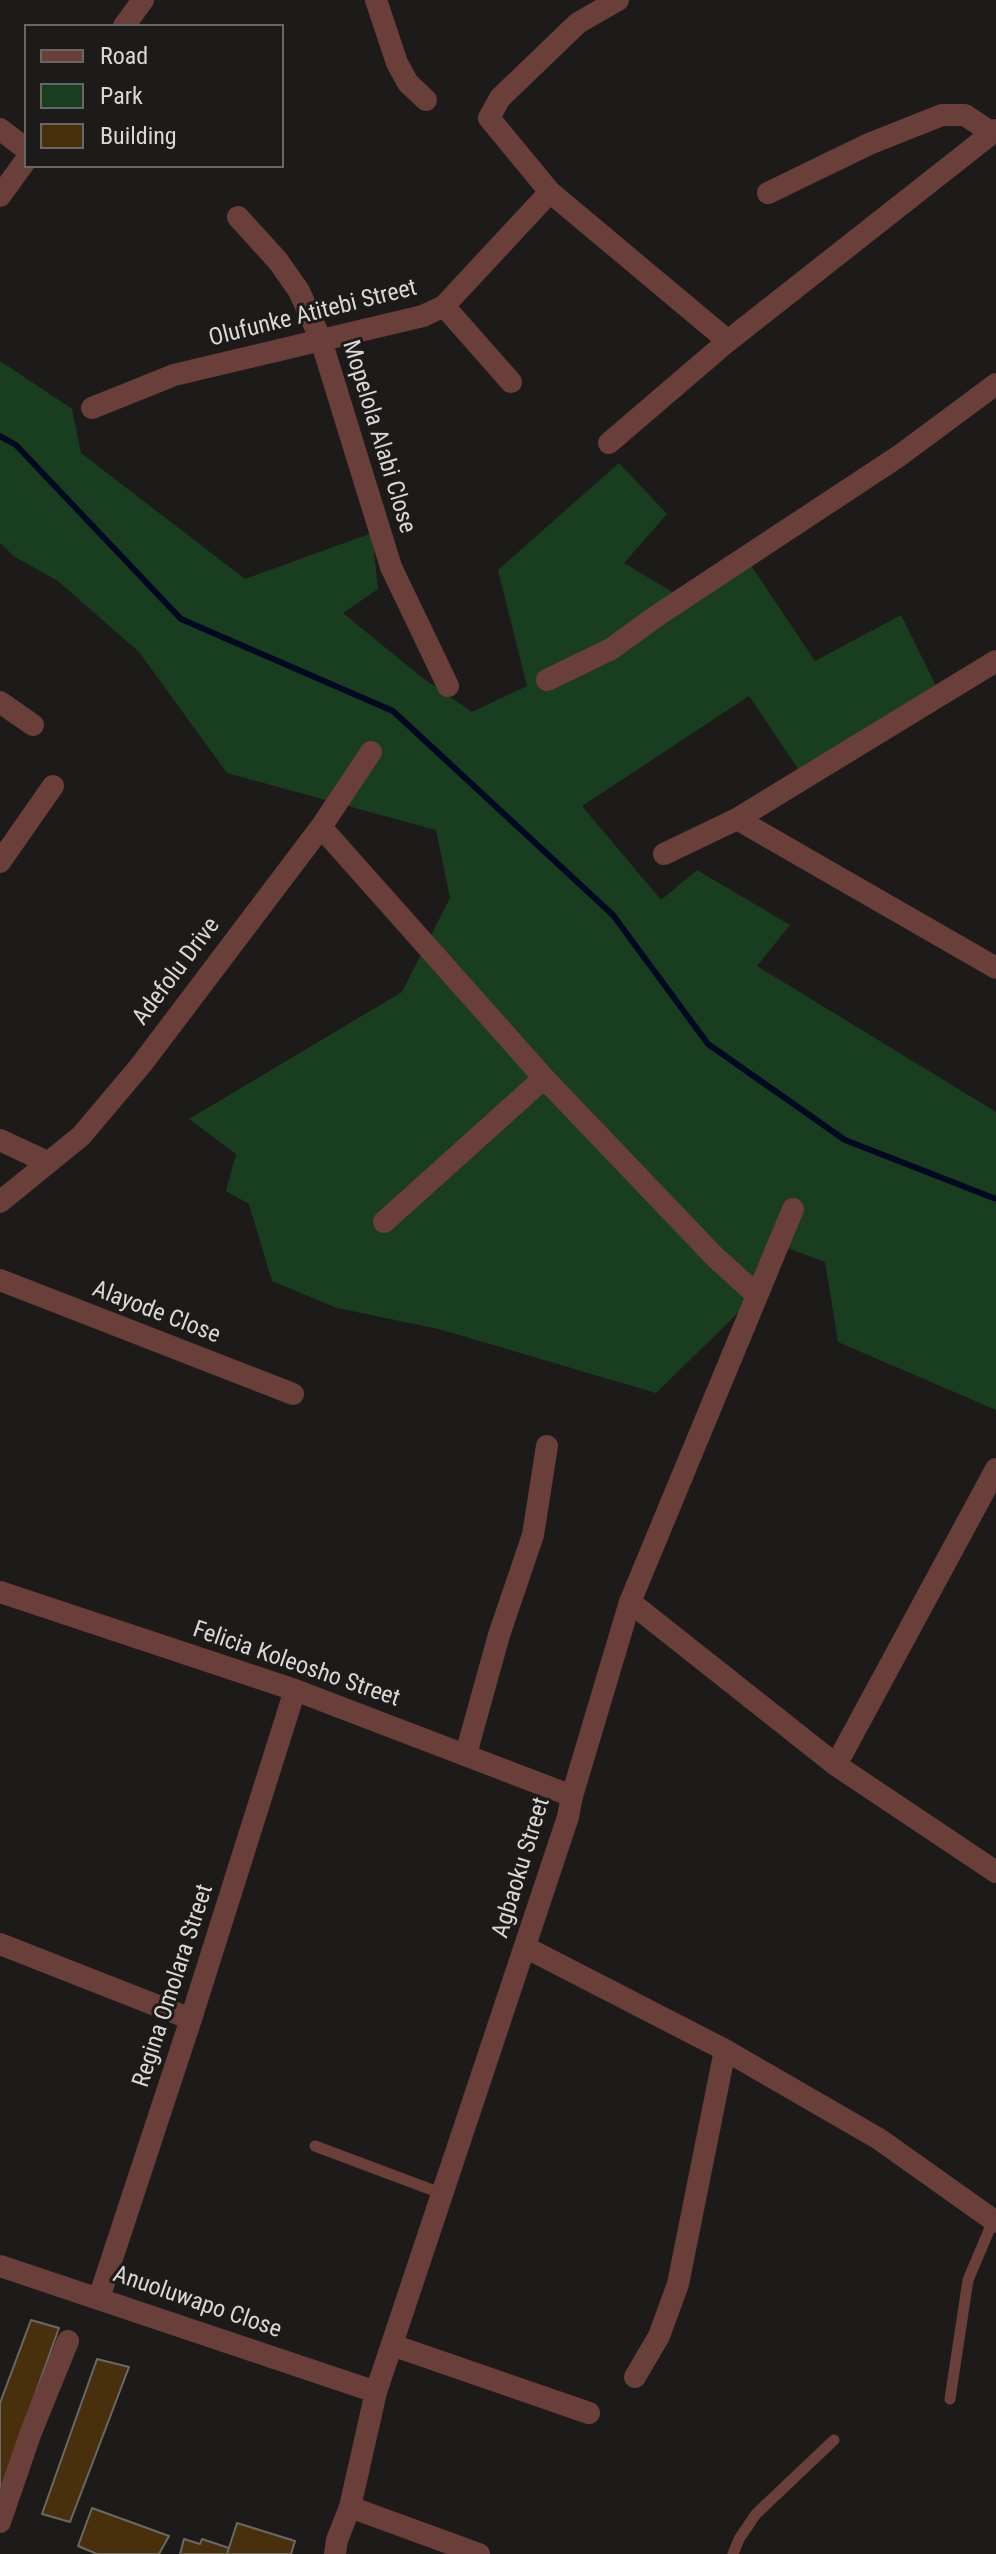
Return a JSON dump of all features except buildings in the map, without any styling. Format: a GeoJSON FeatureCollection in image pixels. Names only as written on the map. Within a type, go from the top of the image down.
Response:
{"type":"FeatureCollection","features":[{"type":"Feature","properties":{"kind":"street"},"geometry":{"type":"LineString","coordinates":[[125,24],[143,0]]}},
{"type":"Feature","properties":{"kind":"street"},"geometry":{"type":"LineString","coordinates":[[376,0],[397,63],[408,83],[426,100]]}},
{"type":"Feature","properties":{"kind":"street"},"geometry":{"type":"LineString","coordinates":[[618,0],[578,23],[500,98],[489,118],[550,192],[728,341]]}},
{"type":"Feature","properties":{"kind":"street"},"geometry":{"type":"LineString","coordinates":[[609,443],[728,341],[994,131],[965,115],[942,115],[869,144],[768,193]]}},
{"type":"Feature","properties":{"kind":"street"},"geometry":{"type":"LineString","coordinates":[[0,129],[24,147]]}},
{"type":"Feature","properties":{"kind":"street"},"geometry":{"type":"LineString","coordinates":[[0,196],[24,163]]}},
{"type":"Feature","properties":{"kind":"street","name":"Olufunke Atitebi Street"},"geometry":{"type":"LineString","coordinates":[[92,408],[174,375],[423,316],[444,306],[550,192]]}},
{"type":"Feature","properties":{"kind":"street","name":"Mopelola Alabi Close"},"geometry":{"type":"LineString","coordinates":[[238,217],[278,261],[299,291],[321,340],[391,567],[448,686]]}},
{"type":"Feature","properties":{"kind":"street"},"geometry":{"type":"LineString","coordinates":[[444,306],[511,382]]}},
{"type":"Feature","properties":{"kind":"street"},"geometry":{"type":"LineString","coordinates":[[547,680],[611,649],[899,456],[996,384]]}},
{"type":"Feature","properties":{"kind":"street"},"geometry":{"type":"LineString","coordinates":[[664,854],[737,819],[996,661]]}},
{"type":"Feature","properties":{"kind":"street"},"geometry":{"type":"LineString","coordinates":[[0,702],[33,725]]}},
{"type":"Feature","properties":{"kind":"street","name":"Adefolu Drive"},"geometry":{"type":"LineString","coordinates":[[0,1202],[81,1136],[141,1065],[321,827],[371,752]]}},
{"type":"Feature","properties":{"kind":"street"},"geometry":{"type":"LineString","coordinates":[[0,862],[53,786]]}},
{"type":"Feature","properties":{"kind":"street"},"geometry":{"type":"LineString","coordinates":[[737,819],[996,968]]}},
{"type":"Feature","properties":{"kind":"street"},"geometry":{"type":"LineString","coordinates":[[321,827],[544,1078],[715,1257],[757,1295]]}},
{"type":"Feature","properties":{"kind":"street"},"geometry":{"type":"LineString","coordinates":[[384,1222],[544,1078]]}},
{"type":"Feature","properties":{"kind":"street"},"geometry":{"type":"LineString","coordinates":[[0,1140],[47,1162]]}},
{"type":"Feature","properties":{"kind":"street","name":"Agbaoku Street"},"geometry":{"type":"LineString","coordinates":[[335,2554],[350,2507],[376,2392],[568,1817],[630,1602],[793,1209]]}},
{"type":"Feature","properties":{"kind":"street","name":"Alayode Close"},"geometry":{"type":"LineString","coordinates":[[0,1280],[293,1394]]}},
{"type":"Feature","properties":{"kind":"street"},"geometry":{"type":"LineString","coordinates":[[466,1754],[499,1635],[533,1535],[547,1446]]}},
{"type":"Feature","properties":{"kind":"street"},"geometry":{"type":"LineString","coordinates":[[836,1765],[996,1469]]}},
{"type":"Feature","properties":{"kind":"street","name":"Felicia Koleosho Street"},"geometry":{"type":"LineString","coordinates":[[0,1592],[295,1690],[572,1796]]}},
{"type":"Feature","properties":{"kind":"street"},"geometry":{"type":"LineString","coordinates":[[630,1602],[836,1765],[996,1872]]}},
{"type":"Feature","properties":{"kind":"street","name":"Regina Omolara Street"},"geometry":{"type":"LineString","coordinates":[[99,2298],[295,1690]]}},
{"type":"Feature","properties":{"kind":"street"},"geometry":{"type":"LineString","coordinates":[[0,1944],[191,2019]]}},
{"type":"Feature","properties":{"kind":"street"},"geometry":{"type":"LineString","coordinates":[[525,1947],[725,2050],[879,2139],[995,2222]]}},
{"type":"Feature","properties":{"kind":"street"},"geometry":{"type":"LineString","coordinates":[[635,2377],[659,2336],[678,2284],[725,2050]]}},
{"type":"Feature","properties":{"kind":"street","name":"Anuoluwapo Close"},"geometry":{"type":"LineString","coordinates":[[0,2266],[376,2392]]}},
{"type":"Feature","properties":{"kind":"street"},"geometry":{"type":"LineString","coordinates":[[0,2522],[31,2432],[68,2341]]}},
{"type":"Feature","properties":{"kind":"street"},"geometry":{"type":"LineString","coordinates":[[392,2345],[589,2413]]}},
{"type":"Feature","properties":{"kind":"street"},"geometry":{"type":"LineString","coordinates":[[350,2507],[479,2554]]}},
{"type":"Feature","properties":{"kind":"lane"},"geometry":{"type":"LineString","coordinates":[[315,2146],[443,2194]]}},
{"type":"Feature","properties":{"kind":"lane"},"geometry":{"type":"LineString","coordinates":[[950,2399],[968,2280],[995,2222]]}},
{"type":"Feature","properties":{"kind":"lane"},"geometry":{"type":"LineString","coordinates":[[733,2554],[756,2514],[834,2440]]}},
{"type":"Feature","properties":{"kind":"green space"},"geometry":{"type":"Polygon","coordinates":[[[0,361],[72,409],[81,453],[245,579],[372,533],[378,589],[343,613],[420,676],[472,712],[527,686],[498,570],[619,463],[667,514],[624,563],[684,599],[746,558],[815,661],[901,615],[939,692],[805,779],[749,696],[582,806],[661,900],[697,870],[790,925],[757,966],[996,1112],[996,1410],[838,1342],[825,1262],[771,1242],[739,1312],[656,1393],[439,1329],[337,1308],[272,1281],[249,1204],[226,1191],[236,1154],[189,1119],[402,992],[450,898],[436,830],[227,773],[139,652],[58,581],[15,557],[0,543],[0,361]]]}},
{"type":"Feature","properties":{"kind":"waterway"},"geometry":{"type":"LineString","coordinates":[[0,436],[16,445],[181,619],[393,711],[613,915],[708,1044],[845,1140],[996,1199]]}}]}
